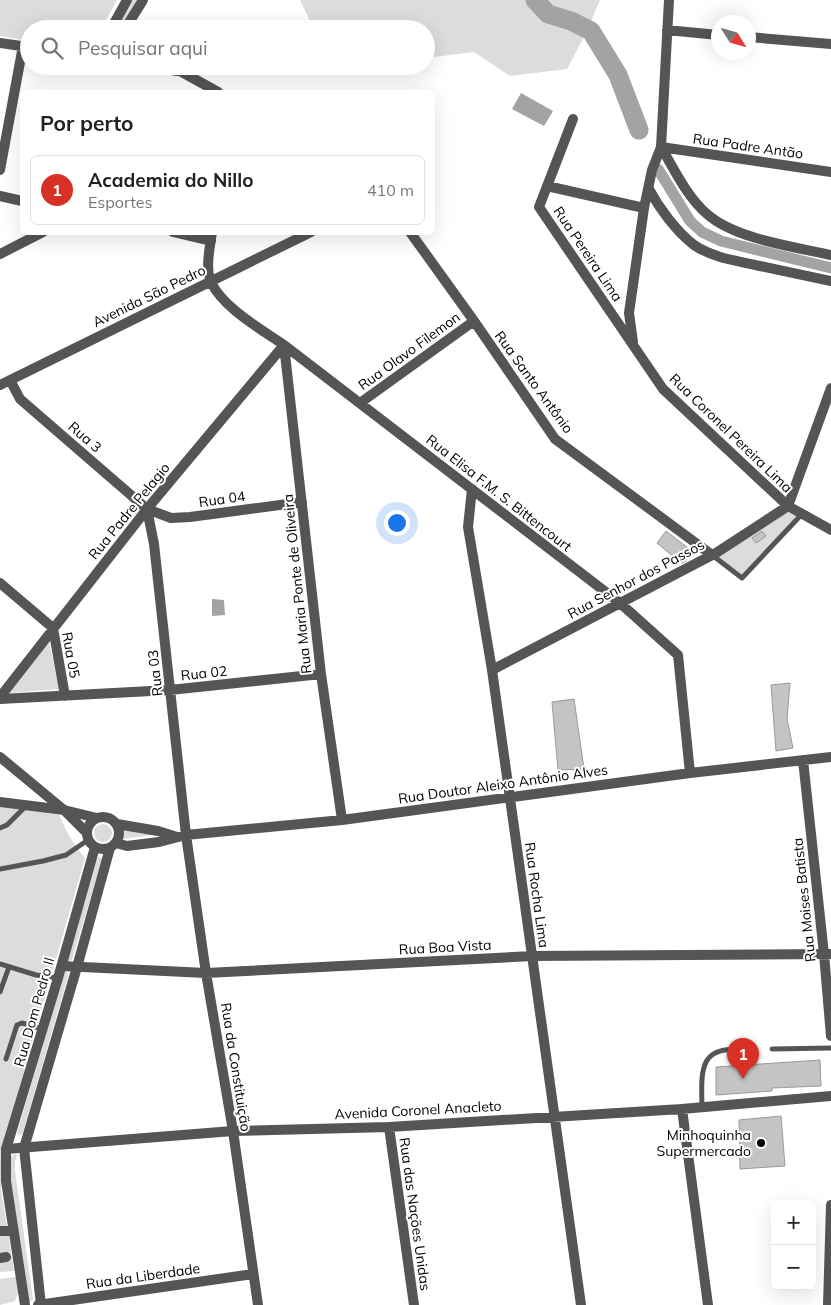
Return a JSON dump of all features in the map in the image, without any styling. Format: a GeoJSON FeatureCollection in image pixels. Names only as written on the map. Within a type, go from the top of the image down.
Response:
{"type":"FeatureCollection","features":[{"type":"Feature","properties":{"kind":"street"},"geometry":{"type":"LineString","coordinates":[[116,20],[127,0]]}},
{"type":"Feature","properties":{"kind":"street"},"geometry":{"type":"LineString","coordinates":[[133,20],[143,0]]}},
{"type":"Feature","properties":{"kind":"street","name":"Rua Coronel Pereira Lima"},"geometry":{"type":"LineString","coordinates":[[669,0],[661,147],[652,170],[644,208],[629,313],[633,346],[663,388],[788,506],[831,530]]}},
{"type":"Feature","properties":{"kind":"street"},"geometry":{"type":"LineString","coordinates":[[667,30],[711,33]]}},
{"type":"Feature","properties":{"kind":"street"},"geometry":{"type":"LineString","coordinates":[[756,38],[831,44]]}},
{"type":"Feature","properties":{"kind":"street"},"geometry":{"type":"LineString","coordinates":[[0,43],[20,46]]}},
{"type":"Feature","properties":{"kind":"street"},"geometry":{"type":"LineString","coordinates":[[0,170],[20,75]]}},
{"type":"Feature","properties":{"kind":"street"},"geometry":{"type":"LineString","coordinates":[[187,75],[214,90]]}},
{"type":"Feature","properties":{"kind":"street","name":"Rua Pereira Lima"},"geometry":{"type":"LineString","coordinates":[[573,119],[539,206],[633,346]]}},
{"type":"Feature","properties":{"kind":"street"},"geometry":{"type":"LineString","coordinates":[[661,147],[692,198],[706,214],[722,224],[748,235],[831,255]]}},
{"type":"Feature","properties":{"kind":"street","name":"Rua Padre Antão"},"geometry":{"type":"LineString","coordinates":[[661,147],[831,172]]}},
{"type":"Feature","properties":{"kind":"street"},"geometry":{"type":"LineString","coordinates":[[547,186],[644,208]]}},
{"type":"Feature","properties":{"kind":"street"},"geometry":{"type":"LineString","coordinates":[[649,188],[656,202],[680,231],[694,245],[707,252],[731,260],[831,281]]}},
{"type":"Feature","properties":{"kind":"street"},"geometry":{"type":"LineString","coordinates":[[0,196],[20,201]]}},
{"type":"Feature","properties":{"kind":"street"},"geometry":{"type":"LineString","coordinates":[[0,254],[37,235]]}},
{"type":"Feature","properties":{"kind":"street"},"geometry":{"type":"LineString","coordinates":[[196,235],[212,237],[209,264],[210,281]]}},
{"type":"Feature","properties":{"kind":"street","name":"Avenida São Pedro"},"geometry":{"type":"LineString","coordinates":[[0,385],[305,235]]}},
{"type":"Feature","properties":{"kind":"street","name":"Rua Santo Antônio"},"geometry":{"type":"LineString","coordinates":[[412,235],[555,439],[712,555]]}},
{"type":"Feature","properties":{"kind":"street","name":"Rua Elisa F.M. S. Bittencourt"},"geometry":{"type":"LineString","coordinates":[[210,281],[234,310],[284,345],[472,489],[620,604],[678,655],[690,773]]}},
{"type":"Feature","properties":{"kind":"street","name":"Rua Olavo Filemon"},"geometry":{"type":"LineString","coordinates":[[360,403],[474,321]]}},
{"type":"Feature","properties":{"kind":"street","name":"Rua Maria Ponte de Oliveira"},"geometry":{"type":"LineString","coordinates":[[284,345],[321,674],[342,820]]}},
{"type":"Feature","properties":{"kind":"street","name":"Rua Padre Pelagio"},"geometry":{"type":"LineString","coordinates":[[0,698],[147,509],[284,345]]}},
{"type":"Feature","properties":{"kind":"street","name":"Rua 3"},"geometry":{"type":"LineString","coordinates":[[10,380],[20,399],[147,509]]}},
{"type":"Feature","properties":{"kind":"street"},"geometry":{"type":"LineString","coordinates":[[788,506],[831,388]]}},
{"type":"Feature","properties":{"kind":"street","name":"Rua Rocha Lima"},"geometry":{"type":"LineString","coordinates":[[472,489],[468,526],[492,670],[581,1305]]}},
{"type":"Feature","properties":{"kind":"street","name":"Rua 04"},"geometry":{"type":"LineString","coordinates":[[147,509],[171,518],[302,502]]}},
{"type":"Feature","properties":{"kind":"street","name":"Rua Senhor dos Passos"},"geometry":{"type":"LineString","coordinates":[[492,670],[712,555],[788,506]]}},
{"type":"Feature","properties":{"kind":"street","name":"Rua 03"},"geometry":{"type":"LineString","coordinates":[[147,509],[154,544],[170,690],[182,836]]}},
{"type":"Feature","properties":{"kind":"street","name":"Rua 05"},"geometry":{"type":"LineString","coordinates":[[0,583],[53,628],[65,696]]}},
{"type":"Feature","properties":{"kind":"street","name":"Rua 02"},"geometry":{"type":"LineString","coordinates":[[0,698],[170,690],[321,674]]}},
{"type":"Feature","properties":{"kind":"street","name":"Rua Doutor Aleixo Antônio Alves"},"geometry":{"type":"LineString","coordinates":[[113,845],[127,846],[182,836],[342,820],[690,773],[831,757]]}},
{"type":"Feature","properties":{"kind":"street"},"geometry":{"type":"LineString","coordinates":[[0,758],[64,810],[100,849],[113,845],[119,831],[116,824],[110,818],[97,818],[64,810],[0,802]]}},
{"type":"Feature","properties":{"kind":"street","name":"Rua Moises Batista"},"geometry":{"type":"LineString","coordinates":[[803,760],[828,954],[831,1036]]}},
{"type":"Feature","properties":{"kind":"street"},"geometry":{"type":"LineString","coordinates":[[90,840],[89,824],[97,818]]}},
{"type":"Feature","properties":{"kind":"street","name":"Rua Doutor Aleixo Antônio Alves"},"geometry":{"type":"LineString","coordinates":[[116,824],[182,836]]}},
{"type":"Feature","properties":{"kind":"street","name":"Rua da Constituição"},"geometry":{"type":"LineString","coordinates":[[182,836],[233,1131],[258,1305]]}},
{"type":"Feature","properties":{"kind":"street","name":"Rua Dom Pedro II"},"geometry":{"type":"LineString","coordinates":[[25,1305],[6,1181],[6,1149],[62,966],[90,840]]}},
{"type":"Feature","properties":{"kind":"street","name":"Rua Dom Pedro II"},"geometry":{"type":"LineString","coordinates":[[40,1305],[24,1148],[113,845]]}},
{"type":"Feature","properties":{"kind":"street","name":"Rua Boa Vista"},"geometry":{"type":"LineString","coordinates":[[62,966],[206,973],[532,956],[828,954]]}},
{"type":"Feature","properties":{"kind":"street","name":"Avenida Coronel Anacleto"},"geometry":{"type":"LineString","coordinates":[[6,1149],[233,1131],[389,1127],[702,1108],[831,1096]]}},
{"type":"Feature","properties":{"kind":"street"},"geometry":{"type":"LineString","coordinates":[[682,1109],[708,1305]]}},
{"type":"Feature","properties":{"kind":"street","name":"Rua das Nações Unidas"},"geometry":{"type":"LineString","coordinates":[[389,1127],[414,1305]]}},
{"type":"Feature","properties":{"kind":"street"},"geometry":{"type":"LineString","coordinates":[[828,1305],[831,1205]]}},
{"type":"Feature","properties":{"kind":"street"},"geometry":{"type":"LineString","coordinates":[[0,1231],[14,1231]]}},
{"type":"Feature","properties":{"kind":"street","name":"Rua da Liberdade"},"geometry":{"type":"LineString","coordinates":[[40,1305],[253,1274]]}},
{"type":"Feature","properties":{"kind":"lane"},"geometry":{"type":"LineString","coordinates":[[712,555],[742,578],[802,514]]}},
{"type":"Feature","properties":{"kind":"lane"},"geometry":{"type":"LineString","coordinates":[[0,828],[7,825],[27,806]]}},
{"type":"Feature","properties":{"kind":"lane"},"geometry":{"type":"LineString","coordinates":[[0,868],[66,855],[90,840]]}},
{"type":"Feature","properties":{"kind":"lane"},"geometry":{"type":"LineString","coordinates":[[0,964],[36,975],[58,978]]}},
{"type":"Feature","properties":{"kind":"lane"},"geometry":{"type":"LineString","coordinates":[[0,992],[9,967]]}},
{"type":"Feature","properties":{"kind":"lane"},"geometry":{"type":"LineString","coordinates":[[6,1059],[17,1025],[22,1023],[43,1029]]}},
{"type":"Feature","properties":{"kind":"lane"},"geometry":{"type":"LineString","coordinates":[[772,1049],[831,1048]]}},
{"type":"Feature","properties":{"kind":"lane"},"geometry":{"type":"LineString","coordinates":[[702,1108],[701,1076],[708,1058],[722,1050],[750,1051]]}},
{"type":"Feature","properties":{"kind":"shaded area"},"geometry":{"type":"Polygon","coordinates":[[[0,0],[117,0],[106,20],[20,20],[20,39],[0,36],[0,0]]]}},
{"type":"Feature","properties":{"kind":"shaded area"},"geometry":{"type":"Polygon","coordinates":[[[131,0],[137,0],[126,20],[119,20],[131,0]]]}},
{"type":"Feature","properties":{"kind":"shaded area"},"geometry":{"type":"Polygon","coordinates":[[[300,0],[600,0],[586,33],[567,69],[510,76],[474,52],[435,57],[435,20],[310,20],[300,0]]]}},
{"type":"Feature","properties":{"kind":"shaded area"},"geometry":{"type":"Polygon","coordinates":[[[521,93],[553,111],[544,126],[512,109],[521,93]]]}},
{"type":"Feature","properties":{"kind":"shaded area"},"geometry":{"type":"Polygon","coordinates":[[[788,507],[800,514],[741,576],[714,555],[788,507]]]}},
{"type":"Feature","properties":{"kind":"shaded area"},"geometry":{"type":"Polygon","coordinates":[[[212,599],[224,600],[225,615],[212,616],[212,599]]]}},
{"type":"Feature","properties":{"kind":"shaded area"},"geometry":{"type":"Polygon","coordinates":[[[49,642],[59,689],[8,693],[49,642]]]}},
{"type":"Feature","properties":{"kind":"shaded area"},"geometry":{"type":"Polygon","coordinates":[[[0,806],[59,815],[70,837],[85,858],[2,1148],[1,1189],[14,1271],[0,1272],[0,806]]]}},
{"type":"Feature","properties":{"kind":"shaded area"},"geometry":{"type":"Polygon","coordinates":[[[103,824],[109,827],[112,833],[109,839],[103,842],[97,839],[94,833],[97,827],[103,824]]]}},
{"type":"Feature","properties":{"kind":"shaded area"},"geometry":{"type":"Polygon","coordinates":[[[123,828],[159,834],[122,839],[123,828]]]}},
{"type":"Feature","properties":{"kind":"shaded area"},"geometry":{"type":"Polygon","coordinates":[[[99,857],[102,859],[72,960],[69,961],[67,960],[99,857]]]}},
{"type":"Feature","properties":{"kind":"shaded area"},"geometry":{"type":"Polygon","coordinates":[[[65,970],[69,973],[23,1132],[20,1136],[17,1133],[65,970]]]}},
{"type":"Feature","properties":{"kind":"shaded area"},"geometry":{"type":"Polygon","coordinates":[[[17,1155],[15,1171],[33,1299],[30,1302],[10,1180],[11,1156],[17,1155]]]}},
{"type":"Feature","properties":{"kind":"shaded area"},"geometry":{"type":"Polygon","coordinates":[[[16,1277],[18,1293],[15,1301],[0,1305],[0,1279],[16,1277]]]}},
{"type":"Feature","properties":{"kind":"building"},"geometry":{"type":"Polygon","coordinates":[[[666,531],[688,548],[689,555],[685,562],[681,563],[657,543],[666,531]]]}},
{"type":"Feature","properties":{"kind":"building"},"geometry":{"type":"Polygon","coordinates":[[[762,531],[766,536],[756,543],[752,538],[762,531]]]}},
{"type":"Feature","properties":{"kind":"building"},"geometry":{"type":"Polygon","coordinates":[[[790,683],[787,719],[793,748],[776,751],[771,685],[790,683]]]}},
{"type":"Feature","properties":{"kind":"building"},"geometry":{"type":"Polygon","coordinates":[[[574,699],[584,769],[558,770],[552,702],[574,699]]]}},
{"type":"Feature","properties":{"kind":"building"},"geometry":{"type":"Polygon","coordinates":[[[820,1060],[821,1086],[772,1088],[772,1091],[716,1095],[716,1067],[820,1060]]]}},
{"type":"Feature","properties":{"kind":"building","name":"Minhoquinha Supermercado"},"geometry":{"type":"Polygon","coordinates":[[[781,1116],[785,1166],[740,1169],[739,1120],[781,1116]]]}},
{"type":"Feature","properties":{"kind":"waterway"},"geometry":{"type":"LineString","coordinates":[[535,0],[548,14],[571,21],[591,31],[618,75],[639,130]]}},
{"type":"Feature","properties":{"kind":"waterway"},"geometry":{"type":"LineString","coordinates":[[658,169],[690,221],[702,232],[721,241],[831,268]]}},
{"type":"Feature","properties":{"kind":"place","name":"Academia do Nillo"},"geometry":{"type":"Point","coordinates":[743,1079]}},
{"type":"Feature","properties":{"kind":"place","name":"Minhoquinha Supermercado"},"geometry":{"type":"Point","coordinates":[761,1143]}}]}
